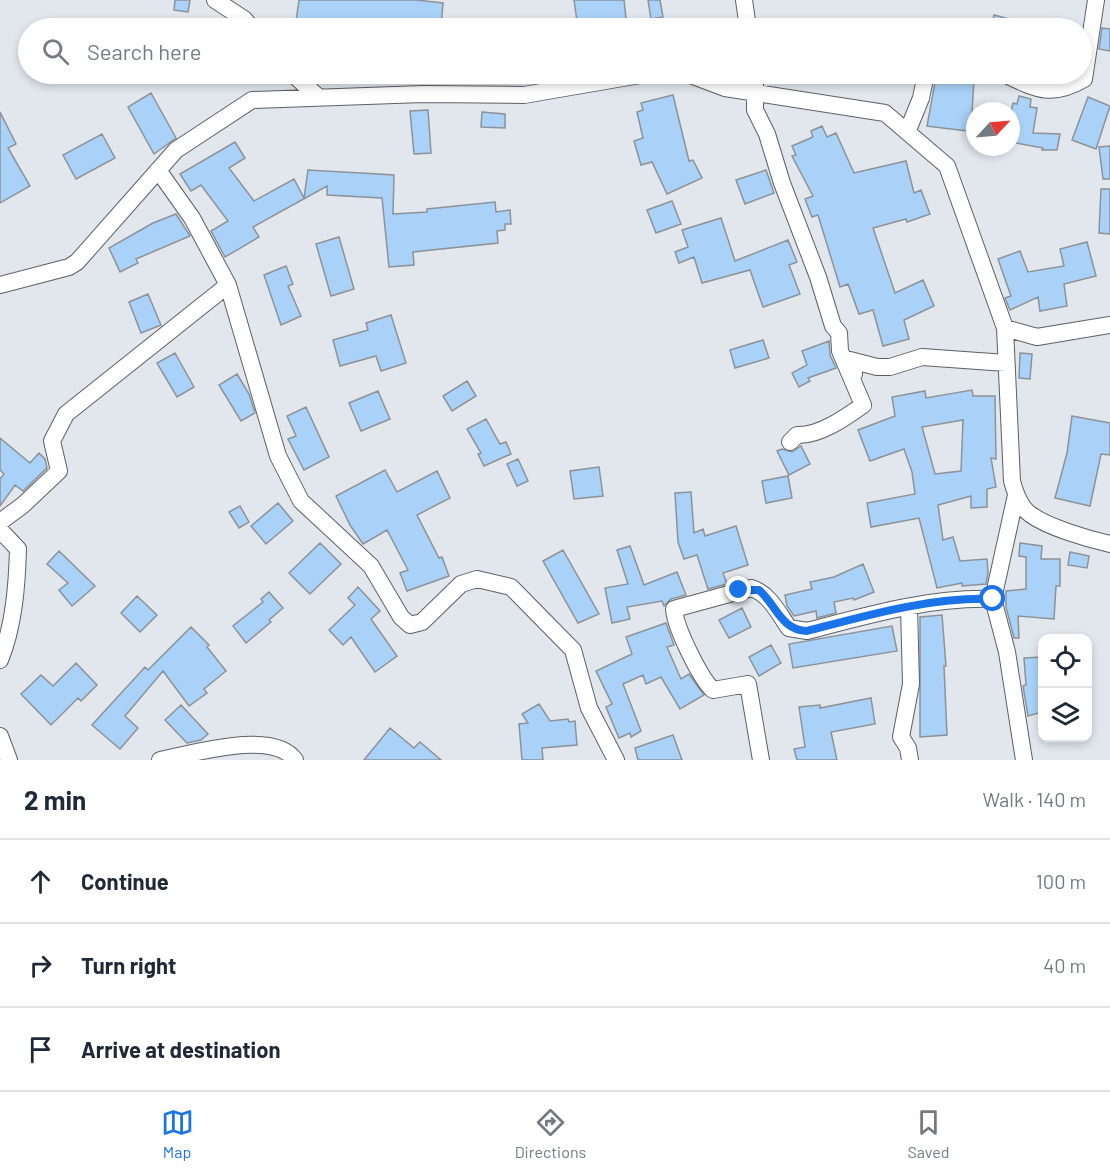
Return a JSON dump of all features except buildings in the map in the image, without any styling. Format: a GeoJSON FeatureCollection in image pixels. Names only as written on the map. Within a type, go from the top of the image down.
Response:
{"type":"FeatureCollection","features":[{"type":"Feature","properties":{"kind":"street"},"geometry":{"type":"LineString","coordinates":[[215,0],[242,18]]}},
{"type":"Feature","properties":{"kind":"street"},"geometry":{"type":"LineString","coordinates":[[744,0],[747,18]]}},
{"type":"Feature","properties":{"kind":"street"},"geometry":{"type":"LineString","coordinates":[[1092,26],[1096,0]]}},
{"type":"Feature","properties":{"kind":"street"},"geometry":{"type":"LineString","coordinates":[[303,84],[316,96]]}},
{"type":"Feature","properties":{"kind":"street"},"geometry":{"type":"LineString","coordinates":[[0,285],[77,262],[176,150],[252,100],[316,96],[524,95],[588,84]]}},
{"type":"Feature","properties":{"kind":"street"},"geometry":{"type":"LineString","coordinates":[[714,84],[753,93],[885,113],[897,126],[908,130],[946,166],[1005,328],[1012,481],[1017,495],[1028,513],[1050,525],[1110,544]]}},
{"type":"Feature","properties":{"kind":"street"},"geometry":{"type":"LineString","coordinates":[[754,84],[755,110],[767,134],[833,326],[839,333],[840,351],[863,405]]}},
{"type":"Feature","properties":{"kind":"street"},"geometry":{"type":"LineString","coordinates":[[908,130],[921,98],[924,84]]}},
{"type":"Feature","properties":{"kind":"street"},"geometry":{"type":"LineString","coordinates":[[1026,84],[1054,91],[1072,84]]}},
{"type":"Feature","properties":{"kind":"street"},"geometry":{"type":"LineString","coordinates":[[158,170],[192,218],[228,285],[278,456],[301,501],[371,566],[401,617],[411,625],[423,622],[461,584],[477,579],[511,587],[573,650],[589,708],[616,760]]}},
{"type":"Feature","properties":{"kind":"street"},"geometry":{"type":"LineString","coordinates":[[0,522],[23,505],[59,471],[52,441],[66,414],[228,285]]}},
{"type":"Feature","properties":{"kind":"street"},"geometry":{"type":"LineString","coordinates":[[1005,328],[1037,337],[1110,325]]}},
{"type":"Feature","properties":{"kind":"street"},"geometry":{"type":"LineString","coordinates":[[863,405],[850,360],[877,367],[890,367],[922,357],[1006,363]]}},
{"type":"Feature","properties":{"kind":"street"},"geometry":{"type":"LineString","coordinates":[[790,442],[797,435],[807,435],[848,416],[863,405]]}},
{"type":"Feature","properties":{"kind":"street"},"geometry":{"type":"LineString","coordinates":[[1017,495],[993,599],[1007,652],[1024,760]]}},
{"type":"Feature","properties":{"kind":"street"},"geometry":{"type":"LineString","coordinates":[[0,530],[18,549],[17,581],[8,639],[0,660]]}},
{"type":"Feature","properties":{"kind":"street"},"geometry":{"type":"LineString","coordinates":[[761,760],[748,684],[713,690],[704,682],[675,622],[674,609],[751,588],[759,590],[769,599],[789,628],[807,631],[909,607],[962,598],[993,599]]}},
{"type":"Feature","properties":{"kind":"street"},"geometry":{"type":"LineString","coordinates":[[909,607],[911,684],[901,737],[908,748],[910,760]]}},
{"type":"Feature","properties":{"kind":"street"},"geometry":{"type":"LineString","coordinates":[[0,736],[9,760]]}},
{"type":"Feature","properties":{"kind":"street"},"geometry":{"type":"LineString","coordinates":[[160,760],[237,745],[278,747],[295,760]]}},
{"type":"Feature","properties":{"kind":"route"},"geometry":{"type":"LineString","coordinates":[[739,590],[751,588],[759,590],[769,599],[789,628],[807,631],[927,603],[962,598],[993,599]]}}]}
